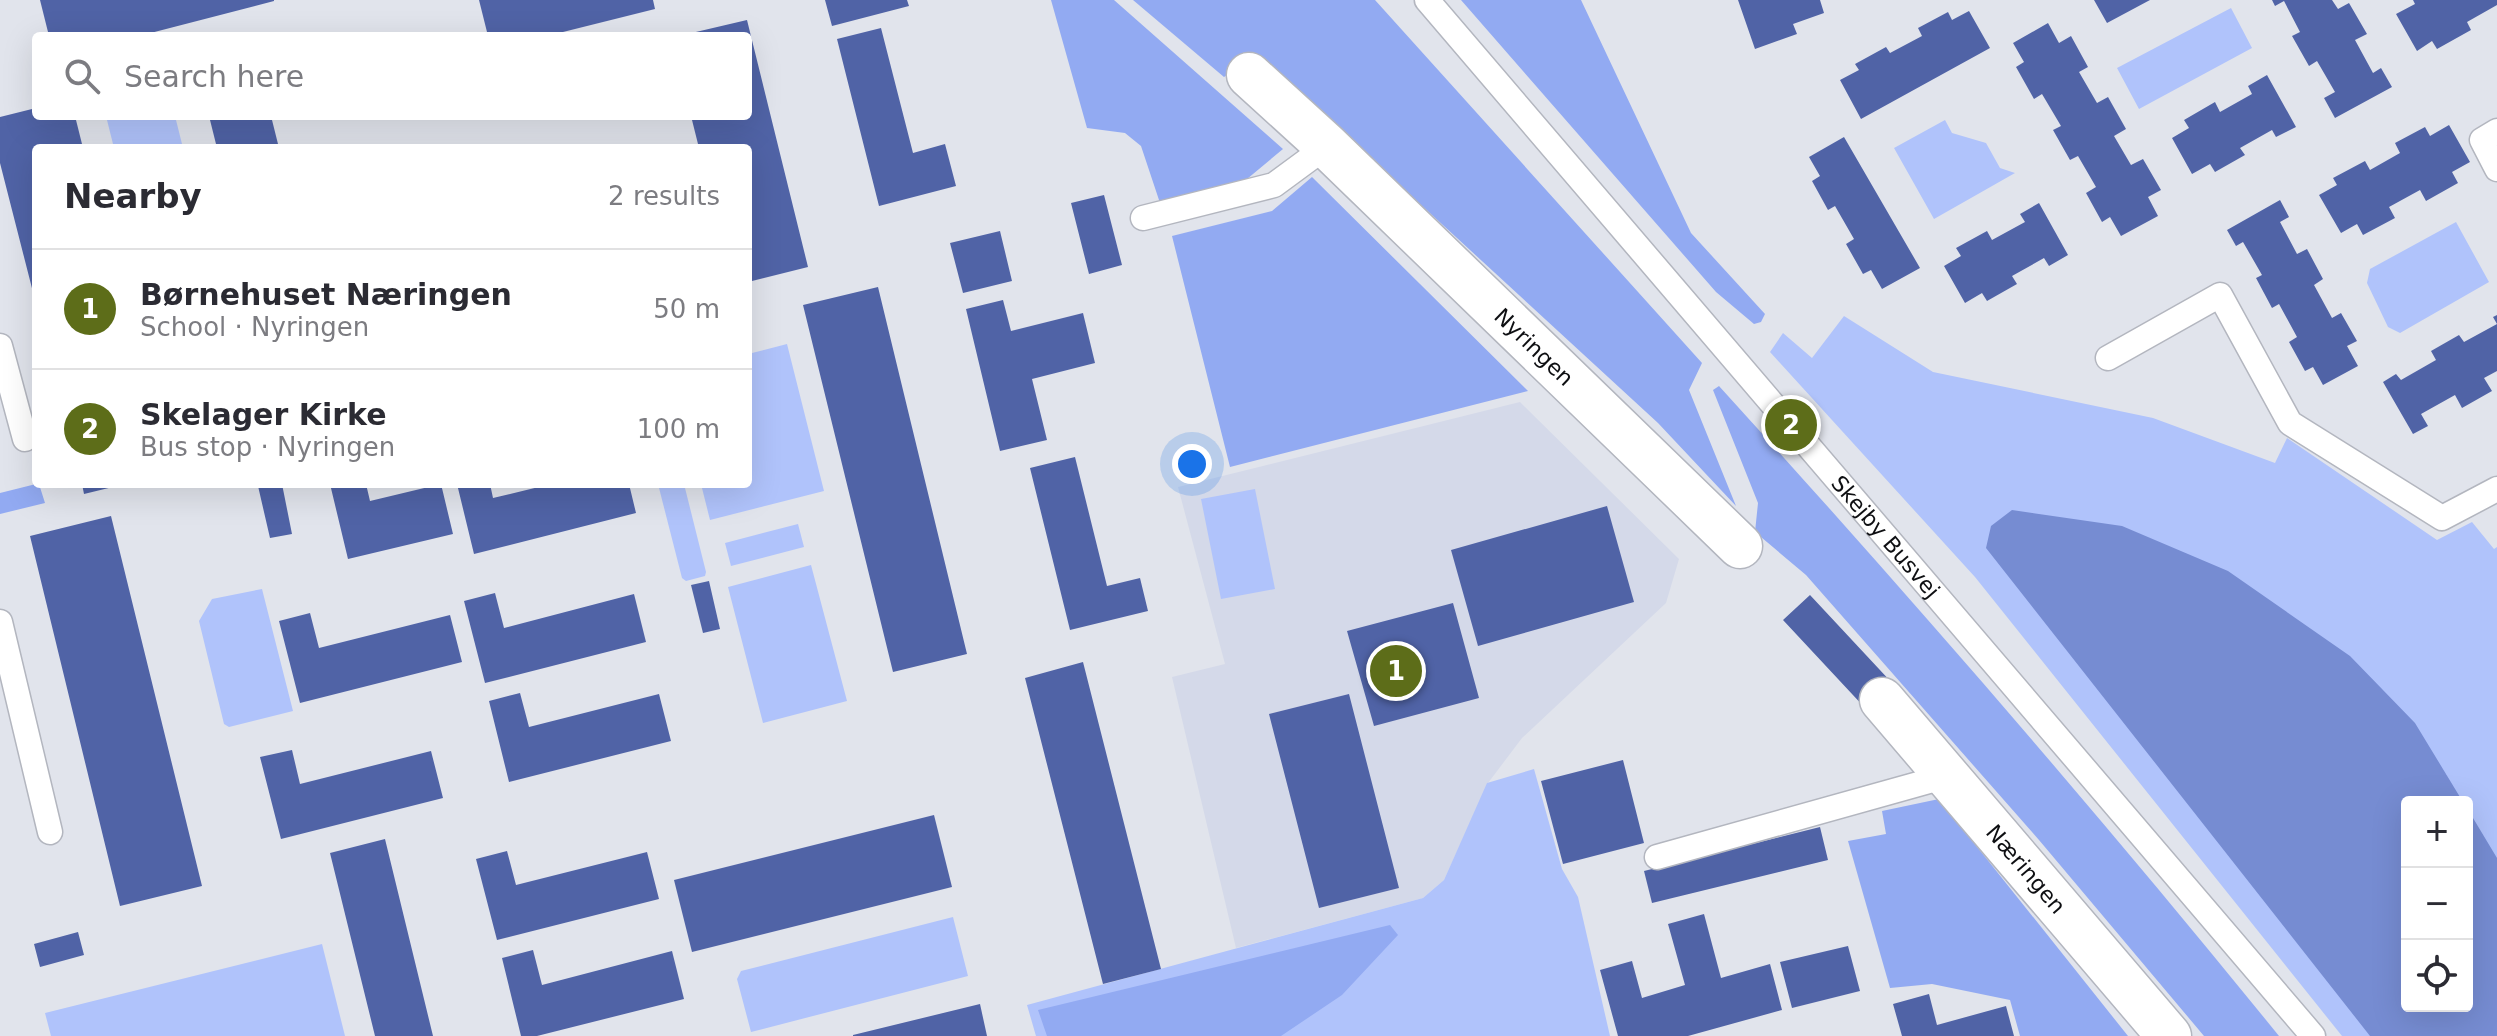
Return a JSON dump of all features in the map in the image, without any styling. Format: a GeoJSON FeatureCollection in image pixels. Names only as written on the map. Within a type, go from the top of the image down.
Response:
{"type":"FeatureCollection","features":[{"type":"Feature","properties":{"kind":"street","name":"Nyringen"},"geometry":{"type":"LineString","coordinates":[[1249,75],[1327,146],[1740,546]]}},
{"type":"Feature","properties":{"kind":"street","name":"Næringen"},"geometry":{"type":"LineString","coordinates":[[1882,700],[2169,1036]]}},
{"type":"Feature","properties":{"kind":"lane","name":"Skejby Busvej"},"geometry":{"type":"LineString","coordinates":[[1427,0],[2313,1036]]}},
{"type":"Feature","properties":{"kind":"lane"},"geometry":{"type":"LineString","coordinates":[[2497,131],[2482,140],[2497,169]]}},
{"type":"Feature","properties":{"kind":"lane"},"geometry":{"type":"LineString","coordinates":[[1143,218],[1274,185],[1327,146]]}},
{"type":"Feature","properties":{"kind":"lane"},"geometry":{"type":"LineString","coordinates":[[2108,358],[2220,295],[2290,423],[2442,518],[2497,489]]}},
{"type":"Feature","properties":{"kind":"lane"},"geometry":{"type":"LineString","coordinates":[[0,346],[25,439]]}},
{"type":"Feature","properties":{"kind":"lane"},"geometry":{"type":"LineString","coordinates":[[0,622],[50,832]]}},
{"type":"Feature","properties":{"kind":"lane"},"geometry":{"type":"LineString","coordinates":[[1657,857],[1947,776]]}},
{"type":"Feature","properties":{"kind":"shaded area"},"geometry":{"type":"Polygon","coordinates":[[[1051,0],[1114,0],[1283,149],[1247,179],[1160,203],[1141,146],[1125,133],[1087,128],[1051,0]]]}},
{"type":"Feature","properties":{"kind":"shaded area"},"geometry":{"type":"Polygon","coordinates":[[[1133,0],[1375,0],[1702,363],[1689,390],[1736,506],[1658,423],[1257,54],[1224,77],[1133,0]]]}},
{"type":"Feature","properties":{"kind":"shaded area"},"geometry":{"type":"Polygon","coordinates":[[[1461,0],[1581,0],[1691,233],[1765,314],[1761,322],[1754,324],[1716,292],[1461,0]]]}},
{"type":"Feature","properties":{"kind":"shaded area"},"geometry":{"type":"Polygon","coordinates":[[[2231,8],[2252,48],[2139,109],[2117,68],[2231,8]]]}},
{"type":"Feature","properties":{"kind":"shaded area"},"geometry":{"type":"Polygon","coordinates":[[[107,120],[176,120],[182,144],[113,144],[107,120]]]}},
{"type":"Feature","properties":{"kind":"shaded area"},"geometry":{"type":"Polygon","coordinates":[[[1945,120],[1952,133],[1986,143],[2000,168],[2015,173],[1934,219],[1894,148],[1945,120]]]}},
{"type":"Feature","properties":{"kind":"shaded area"},"geometry":{"type":"Polygon","coordinates":[[[1312,177],[1528,391],[1230,467],[1172,236],[1272,211],[1312,177]]]}},
{"type":"Feature","properties":{"kind":"shaded area"},"geometry":{"type":"Polygon","coordinates":[[[2456,222],[2489,282],[2400,333],[2388,327],[2367,283],[2370,269],[2456,222]]]}},
{"type":"Feature","properties":{"kind":"shaded area"},"geometry":{"type":"Polygon","coordinates":[[[1844,316],[1933,372],[2153,418],[2275,463],[2287,438],[2437,540],[2472,522],[2494,549],[2497,547],[2497,1036],[2342,1036],[1975,577],[1770,352],[1783,333],[1812,358],[1844,316]]]}},
{"type":"Feature","properties":{"kind":"shaded area"},"geometry":{"type":"Polygon","coordinates":[[[787,344],[824,491],[710,520],[702,488],[752,488],[752,353],[787,344]]]}},
{"type":"Feature","properties":{"kind":"shaded area"},"geometry":{"type":"Polygon","coordinates":[[[1719,386],[2004,707],[2279,1036],[2204,1036],[2039,840],[1806,575],[1755,532],[1758,503],[1713,390],[1719,386]]]}},
{"type":"Feature","properties":{"kind":"shaded area"},"geometry":{"type":"Polygon","coordinates":[[[1520,402],[1679,559],[1666,603],[1522,738],[1488,783],[1444,880],[1423,898],[1236,948],[1172,677],[1225,664],[1178,487],[1520,402]]]}},
{"type":"Feature","properties":{"kind":"shaded area"},"geometry":{"type":"Polygon","coordinates":[[[32,485],[32,488],[40,488],[45,503],[0,514],[0,493],[32,485]]]}},
{"type":"Feature","properties":{"kind":"shaded area"},"geometry":{"type":"Polygon","coordinates":[[[659,488],[685,488],[706,572],[705,576],[686,581],[682,578],[659,488]]]}},
{"type":"Feature","properties":{"kind":"shaded area"},"geometry":{"type":"Polygon","coordinates":[[[1255,489],[1275,589],[1221,599],[1201,499],[1255,489]]]}},
{"type":"Feature","properties":{"kind":"shaded area"},"geometry":{"type":"Polygon","coordinates":[[[2012,510],[2122,526],[2228,571],[2350,656],[2415,723],[2459,796],[2401,796],[2401,1012],[2473,1012],[2473,818],[2497,858],[2497,1036],[2370,1036],[1986,548],[1991,526],[2012,510]]]}},
{"type":"Feature","properties":{"kind":"shaded area"},"geometry":{"type":"Polygon","coordinates":[[[798,524],[804,547],[731,566],[725,543],[798,524]]]}},
{"type":"Feature","properties":{"kind":"shaded area"},"geometry":{"type":"Polygon","coordinates":[[[811,565],[847,701],[763,723],[728,587],[811,565]]]}},
{"type":"Feature","properties":{"kind":"shaded area"},"geometry":{"type":"Polygon","coordinates":[[[262,589],[293,711],[229,727],[224,724],[199,621],[212,599],[262,589]]]}},
{"type":"Feature","properties":{"kind":"shaded area"},"geometry":{"type":"Polygon","coordinates":[[[1534,769],[1562,869],[1578,897],[1610,1036],[1036,1036],[1027,1005],[1423,898],[1444,880],[1487,783],[1534,769]]]}},
{"type":"Feature","properties":{"kind":"shaded area"},"geometry":{"type":"Polygon","coordinates":[[[1939,799],[2128,1036],[2020,1036],[2010,1000],[1932,984],[1890,988],[1848,841],[1886,834],[1882,811],[1939,799]]]}},
{"type":"Feature","properties":{"kind":"shaded area"},"geometry":{"type":"Polygon","coordinates":[[[953,917],[968,976],[751,1032],[737,979],[741,971],[953,917]]]}},
{"type":"Feature","properties":{"kind":"shaded area"},"geometry":{"type":"Polygon","coordinates":[[[1390,925],[1398,935],[1342,995],[1281,1036],[1047,1036],[1038,1010],[1390,925]]]}},
{"type":"Feature","properties":{"kind":"shaded area"},"geometry":{"type":"Polygon","coordinates":[[[322,944],[345,1036],[51,1036],[45,1013],[322,944]]]}},
{"type":"Feature","properties":{"kind":"building"},"geometry":{"type":"Polygon","coordinates":[[[40,0],[274,0],[154,32],[48,32],[40,0]]]}},
{"type":"Feature","properties":{"kind":"building"},"geometry":{"type":"Polygon","coordinates":[[[479,0],[653,0],[655,9],[563,32],[487,32],[479,0]]]}},
{"type":"Feature","properties":{"kind":"building"},"geometry":{"type":"Polygon","coordinates":[[[825,0],[907,0],[909,6],[832,26],[825,0]]]}},
{"type":"Feature","properties":{"kind":"building"},"geometry":{"type":"Polygon","coordinates":[[[1738,0],[1820,0],[1824,13],[1793,24],[1797,34],[1755,49],[1738,0]]]}},
{"type":"Feature","properties":{"kind":"building"},"geometry":{"type":"Polygon","coordinates":[[[2094,0],[2150,0],[2107,23],[2094,0]]]}},
{"type":"Feature","properties":{"kind":"building"},"geometry":{"type":"Polygon","coordinates":[[[2272,0],[2332,0],[2338,9],[2349,3],[2367,34],[2355,40],[2373,73],[2381,68],[2392,87],[2335,118],[2324,98],[2335,92],[2317,61],[2309,66],[2292,36],[2300,32],[2284,1],[2275,6],[2272,0]]]}},
{"type":"Feature","properties":{"kind":"building"},"geometry":{"type":"Polygon","coordinates":[[[2413,0],[2497,0],[2497,5],[2467,22],[2471,30],[2437,49],[2432,41],[2417,51],[2396,14],[2415,4],[2413,0]]]}},
{"type":"Feature","properties":{"kind":"building"},"geometry":{"type":"Polygon","coordinates":[[[1969,11],[1990,48],[1861,119],[1840,80],[1859,70],[1855,64],[1886,47],[1890,53],[1922,36],[1918,28],[1948,12],[1952,20],[1969,11]]]}},
{"type":"Feature","properties":{"kind":"building"},"geometry":{"type":"Polygon","coordinates":[[[747,20],[750,32],[696,32],[747,20]]]}},
{"type":"Feature","properties":{"kind":"building"},"geometry":{"type":"Polygon","coordinates":[[[2048,23],[2059,43],[2071,36],[2088,67],[2079,72],[2097,103],[2108,97],[2126,129],[2114,136],[2131,165],[2143,159],[2161,190],[2148,197],[2158,216],[2121,236],[2110,217],[2102,222],[2086,193],[2096,187],[2078,156],[2070,160],[2053,130],[2061,126],[2042,94],[2034,99],[2016,67],[2024,62],[2013,43],[2048,23]]]}},
{"type":"Feature","properties":{"kind":"building"},"geometry":{"type":"Polygon","coordinates":[[[881,28],[913,153],[945,144],[956,186],[879,206],[837,39],[881,28]]]}},
{"type":"Feature","properties":{"kind":"building"},"geometry":{"type":"Polygon","coordinates":[[[752,40],[808,267],[752,281],[752,144],[698,144],[692,120],[752,120],[752,40]]]}},
{"type":"Feature","properties":{"kind":"building"},"geometry":{"type":"Polygon","coordinates":[[[2267,75],[2296,127],[2276,137],[2272,130],[2240,148],[2245,155],[2215,172],[2210,164],[2192,174],[2172,138],[2189,128],[2184,120],[2215,102],[2220,112],[2252,94],[2248,86],[2267,75]]]}},
{"type":"Feature","properties":{"kind":"building"},"geometry":{"type":"Polygon","coordinates":[[[32,109],[32,120],[76,120],[82,144],[32,144],[32,288],[0,163],[0,117],[32,109]]]}},
{"type":"Feature","properties":{"kind":"building"},"geometry":{"type":"Polygon","coordinates":[[[210,120],[272,120],[278,144],[216,144],[210,120]]]}},
{"type":"Feature","properties":{"kind":"building"},"geometry":{"type":"Polygon","coordinates":[[[2449,125],[2470,162],[2452,172],[2458,183],[2426,201],[2420,190],[2389,207],[2395,218],[2363,235],[2357,224],[2341,233],[2319,195],[2337,185],[2333,178],[2365,161],[2370,170],[2400,153],[2395,143],[2425,127],[2430,136],[2449,125]]]}},
{"type":"Feature","properties":{"kind":"building"},"geometry":{"type":"Polygon","coordinates":[[[1844,137],[1920,268],[1882,289],[1871,270],[1863,274],[1846,244],[1854,239],[1835,206],[1828,210],[1812,181],[1820,176],[1809,157],[1844,137]]]}},
{"type":"Feature","properties":{"kind":"building"},"geometry":{"type":"Polygon","coordinates":[[[1104,195],[1122,265],[1089,274],[1071,203],[1104,195]]]}},
{"type":"Feature","properties":{"kind":"building"},"geometry":{"type":"Polygon","coordinates":[[[2280,200],[2289,217],[2280,222],[2297,254],[2307,249],[2323,279],[2314,285],[2332,318],[2341,313],[2357,341],[2347,346],[2358,366],[2323,385],[2313,367],[2305,371],[2289,342],[2297,337],[2279,304],[2272,308],[2256,278],[2262,275],[2243,242],[2236,246],[2227,230],[2280,200]]]}},
{"type":"Feature","properties":{"kind":"building"},"geometry":{"type":"Polygon","coordinates":[[[2039,203],[2068,255],[2049,266],[2044,258],[2012,276],[2017,284],[1987,301],[1982,293],[1965,303],[1944,266],[1961,256],[1956,248],[1987,231],[1992,240],[2025,222],[2020,214],[2039,203]]]}},
{"type":"Feature","properties":{"kind":"building"},"geometry":{"type":"Polygon","coordinates":[[[1000,231],[1012,281],[963,293],[950,243],[1000,231]]]}},
{"type":"Feature","properties":{"kind":"building"},"geometry":{"type":"Polygon","coordinates":[[[878,287],[967,654],[893,672],[803,305],[878,287]]]}},
{"type":"Feature","properties":{"kind":"building"},"geometry":{"type":"Polygon","coordinates":[[[1003,300],[1011,331],[1083,313],[1095,363],[1032,379],[1047,440],[1000,451],[966,309],[1003,300]]]}},
{"type":"Feature","properties":{"kind":"building"},"geometry":{"type":"Polygon","coordinates":[[[2497,324],[2497,371],[2484,378],[2492,391],[2462,408],[2455,395],[2421,414],[2428,426],[2413,434],[2383,382],[2396,374],[2401,380],[2436,360],[2431,351],[2459,335],[2464,342],[2497,324]]]}},
{"type":"Feature","properties":{"kind":"building"},"geometry":{"type":"Polygon","coordinates":[[[1075,457],[1107,586],[1140,578],[1148,611],[1070,630],[1030,468],[1075,457]]]}},
{"type":"Feature","properties":{"kind":"building"},"geometry":{"type":"Polygon","coordinates":[[[83,488],[109,488],[84,494],[83,488]]]}},
{"type":"Feature","properties":{"kind":"building"},"geometry":{"type":"Polygon","coordinates":[[[258,488],[283,488],[292,534],[270,538],[258,488]]]}},
{"type":"Feature","properties":{"kind":"building"},"geometry":{"type":"Polygon","coordinates":[[[331,488],[367,488],[370,501],[424,488],[442,488],[453,534],[348,559],[331,488]]]}},
{"type":"Feature","properties":{"kind":"building"},"geometry":{"type":"Polygon","coordinates":[[[458,488],[491,488],[493,498],[534,488],[630,488],[636,513],[474,554],[458,488]]]}},
{"type":"Feature","properties":{"kind":"building"},"geometry":{"type":"Polygon","coordinates":[[[1607,506],[1634,602],[1478,646],[1451,550],[1607,506]]]}},
{"type":"Feature","properties":{"kind":"building"},"geometry":{"type":"Polygon","coordinates":[[[111,516],[202,886],[120,906],[30,536],[111,516]]]}},
{"type":"Feature","properties":{"kind":"building"},"geometry":{"type":"Polygon","coordinates":[[[709,581],[720,629],[703,633],[691,585],[709,581]]]}},
{"type":"Feature","properties":{"kind":"building"},"geometry":{"type":"Polygon","coordinates":[[[495,593],[504,628],[634,594],[646,642],[485,683],[464,601],[495,593]]]}},
{"type":"Feature","properties":{"kind":"building"},"geometry":{"type":"Polygon","coordinates":[[[1810,595],[1893,684],[1866,709],[1783,620],[1810,595]]]}},
{"type":"Feature","properties":{"kind":"building"},"geometry":{"type":"Polygon","coordinates":[[[1453,603],[1479,698],[1374,726],[1347,631],[1453,603]]]}},
{"type":"Feature","properties":{"kind":"building"},"geometry":{"type":"Polygon","coordinates":[[[310,613],[319,648],[450,615],[462,662],[300,703],[279,621],[310,613]]]}},
{"type":"Feature","properties":{"kind":"building"},"geometry":{"type":"Polygon","coordinates":[[[1083,662],[1161,969],[1103,984],[1025,678],[1083,662]]]}},
{"type":"Feature","properties":{"kind":"building"},"geometry":{"type":"Polygon","coordinates":[[[520,693],[529,727],[659,694],[671,741],[509,782],[489,701],[520,693]]]}},
{"type":"Feature","properties":{"kind":"building"},"geometry":{"type":"Polygon","coordinates":[[[1349,694],[1399,888],[1319,908],[1269,714],[1349,694]]]}},
{"type":"Feature","properties":{"kind":"building"},"geometry":{"type":"Polygon","coordinates":[[[292,750],[300,784],[431,751],[443,798],[281,839],[260,757],[292,750]]]}},
{"type":"Feature","properties":{"kind":"building"},"geometry":{"type":"Polygon","coordinates":[[[1623,760],[1644,843],[1563,864],[1541,781],[1623,760]]]}},
{"type":"Feature","properties":{"kind":"building"},"geometry":{"type":"Polygon","coordinates":[[[934,815],[952,887],[692,952],[674,880],[934,815]]]}},
{"type":"Feature","properties":{"kind":"building"},"geometry":{"type":"Polygon","coordinates":[[[1820,827],[1828,860],[1652,903],[1644,871],[1820,827]]]}},
{"type":"Feature","properties":{"kind":"building"},"geometry":{"type":"Polygon","coordinates":[[[385,839],[433,1036],[375,1036],[330,853],[385,839]]]}},
{"type":"Feature","properties":{"kind":"building"},"geometry":{"type":"Polygon","coordinates":[[[507,851],[516,885],[647,852],[659,899],[497,940],[476,859],[507,851]]]}},
{"type":"Feature","properties":{"kind":"building"},"geometry":{"type":"Polygon","coordinates":[[[1704,914],[1721,978],[1770,964],[1782,1010],[1688,1036],[1618,1036],[1600,970],[1632,961],[1642,998],[1685,985],[1668,924],[1704,914]]]}},
{"type":"Feature","properties":{"kind":"building"},"geometry":{"type":"Polygon","coordinates":[[[78,932],[84,955],[40,967],[34,944],[78,932]]]}},
{"type":"Feature","properties":{"kind":"building"},"geometry":{"type":"Polygon","coordinates":[[[1848,946],[1860,991],[1792,1008],[1780,962],[1848,946]]]}},
{"type":"Feature","properties":{"kind":"building"},"geometry":{"type":"Polygon","coordinates":[[[533,950],[542,985],[672,951],[684,999],[537,1036],[521,1036],[502,958],[533,950]]]}},
{"type":"Feature","properties":{"kind":"building"},"geometry":{"type":"Polygon","coordinates":[[[1929,994],[1937,1025],[2006,1006],[2014,1036],[1902,1036],[1893,1004],[1929,994]]]}},
{"type":"Feature","properties":{"kind":"building"},"geometry":{"type":"Polygon","coordinates":[[[980,1004],[987,1036],[853,1036],[853,1035],[980,1004]]]}},
{"type":"Feature","properties":{"kind":"place","name":"Skelager Kirke"},"geometry":{"type":"Point","coordinates":[1791,425]}},
{"type":"Feature","properties":{"kind":"place","name":"Børnehuset Næringen"},"geometry":{"type":"Point","coordinates":[1396,671]}}]}
